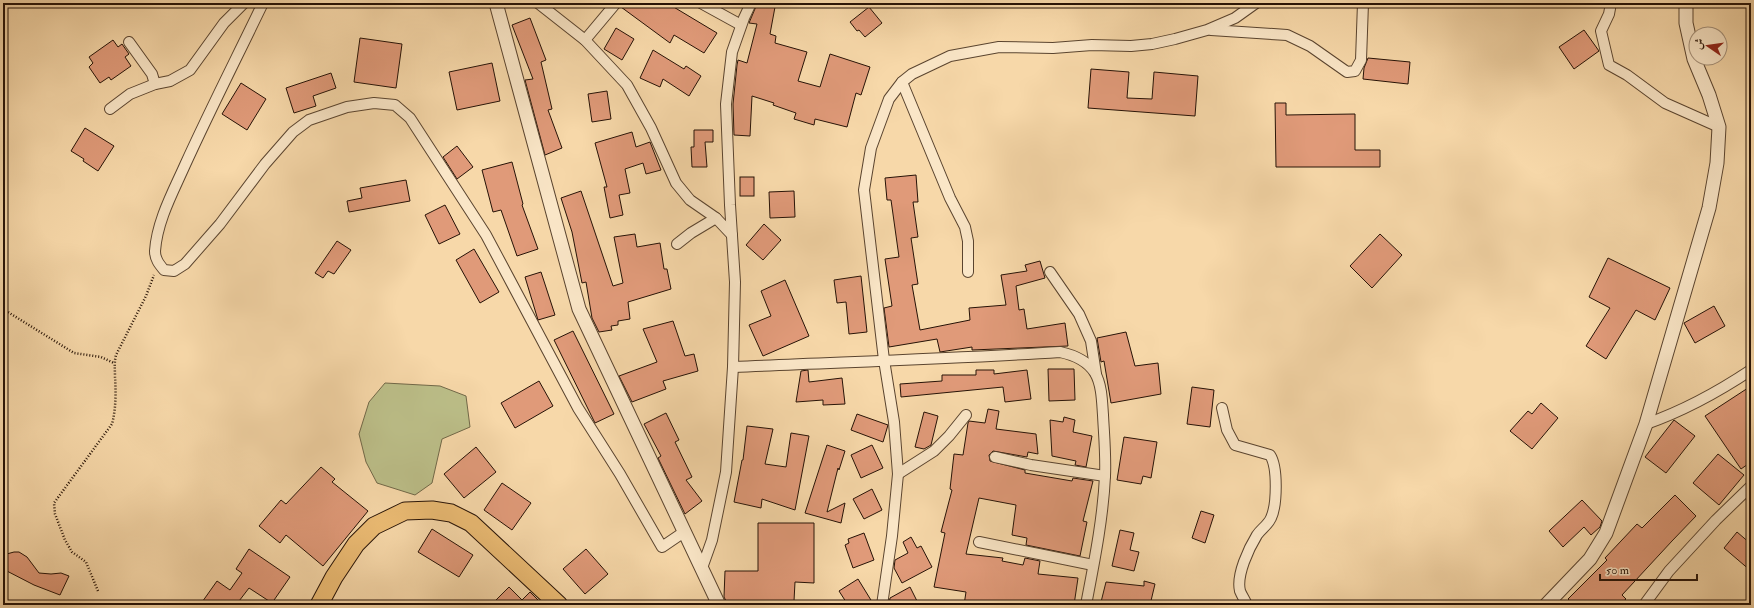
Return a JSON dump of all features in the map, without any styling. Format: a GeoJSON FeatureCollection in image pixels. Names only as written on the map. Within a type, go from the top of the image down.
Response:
{"type":"FeatureCollection","features":[{"type":"Feature","properties":{"kind":"main road"},"geometry":{"type":"LineString","coordinates":[[319,605],[334,577],[356,544],[374,526],[404,511],[432,510],[451,513],[471,523],[559,605]]}},
{"type":"Feature","properties":{"kind":"street"},"geometry":{"type":"LineString","coordinates":[[110,109],[130,94],[155,84],[170,81],[190,70],[224,23],[244,3]]}},
{"type":"Feature","properties":{"kind":"street"},"geometry":{"type":"LineString","coordinates":[[263,3],[201,129],[169,199],[158,234],[155,253],[158,263],[164,270],[174,271],[185,264],[220,224],[265,164],[293,132],[309,120],[347,107],[374,102],[395,105],[410,118],[486,234],[578,408],[620,474],[662,547],[684,532]]}},
{"type":"Feature","properties":{"kind":"street"},"geometry":{"type":"LineString","coordinates":[[496,3],[579,309],[719,605]]}},
{"type":"Feature","properties":{"kind":"street"},"geometry":{"type":"LineString","coordinates":[[538,3],[585,40],[627,85],[651,128],[676,183],[684,194],[716,218],[732,235]]}},
{"type":"Feature","properties":{"kind":"street"},"geometry":{"type":"LineString","coordinates":[[585,40],[616,3]]}},
{"type":"Feature","properties":{"kind":"street"},"geometry":{"type":"LineString","coordinates":[[701,3],[741,25]]}},
{"type":"Feature","properties":{"kind":"street"},"geometry":{"type":"LineString","coordinates":[[702,568],[712,540],[726,472],[733,367],[735,282],[726,104],[732,52],[741,25],[751,3]]}},
{"type":"Feature","properties":{"kind":"street"},"geometry":{"type":"LineString","coordinates":[[882,605],[892,536],[898,474],[894,422],[884,360],[864,190],[871,148],[889,99],[902,82],[912,74],[950,56],[999,47],[1053,48],[1092,45],[1131,46],[1175,39],[1207,30],[1235,18],[1256,3]]}},
{"type":"Feature","properties":{"kind":"street"},"geometry":{"type":"LineString","coordinates":[[1207,30],[1287,35],[1310,46],[1347,72],[1355,71],[1361,60],[1364,3]]}},
{"type":"Feature","properties":{"kind":"street"},"geometry":{"type":"LineString","coordinates":[[1611,3],[1609,14],[1601,31],[1609,65],[1627,75],[1665,103],[1719,127]]}},
{"type":"Feature","properties":{"kind":"street"},"geometry":{"type":"LineString","coordinates":[[1546,605],[1590,559],[1606,533],[1646,424],[1709,208],[1718,163],[1719,127],[1709,95],[1694,59],[1686,23],[1686,3]]}},
{"type":"Feature","properties":{"kind":"street"},"geometry":{"type":"LineString","coordinates":[[129,42],[152,74],[155,84]]}},
{"type":"Feature","properties":{"kind":"street"},"geometry":{"type":"LineString","coordinates":[[902,82],[948,192],[965,227],[968,241],[968,272]]}},
{"type":"Feature","properties":{"kind":"street"},"geometry":{"type":"LineString","coordinates":[[677,244],[691,233],[716,218]]}},
{"type":"Feature","properties":{"kind":"street"},"geometry":{"type":"LineString","coordinates":[[1050,272],[1079,314],[1091,341],[1101,395],[1105,476],[1086,605]]}},
{"type":"Feature","properties":{"kind":"street"},"geometry":{"type":"LineString","coordinates":[[733,367],[956,358],[1060,352],[1076,356],[1086,363],[1096,374]]}},
{"type":"Feature","properties":{"kind":"street"},"geometry":{"type":"LineString","coordinates":[[1646,424],[1675,413],[1732,383],[1751,370]]}},
{"type":"Feature","properties":{"kind":"street"},"geometry":{"type":"LineString","coordinates":[[1222,408],[1228,430],[1235,445],[1270,455],[1274,461],[1276,494],[1271,518],[1257,535],[1246,556],[1242,569],[1240,590],[1246,605]]}},
{"type":"Feature","properties":{"kind":"street"},"geometry":{"type":"LineString","coordinates":[[898,474],[934,451],[950,436],[966,415]]}},
{"type":"Feature","properties":{"kind":"street"},"geometry":{"type":"LineString","coordinates":[[996,457],[1031,466],[1105,476]]}},
{"type":"Feature","properties":{"kind":"street"},"geometry":{"type":"LineString","coordinates":[[1644,605],[1669,571],[1716,520],[1751,486]]}},
{"type":"Feature","properties":{"kind":"street"},"geometry":{"type":"LineString","coordinates":[[979,542],[1093,565]]}},
{"type":"Feature","properties":{"kind":"path"},"geometry":{"type":"LineString","coordinates":[[98,591],[86,562],[72,552],[65,540],[55,514],[54,503],[112,424],[114,414],[114,363],[116,355],[146,296],[158,263]]}},
{"type":"Feature","properties":{"kind":"path"},"geometry":{"type":"LineString","coordinates":[[3,309],[74,353],[101,357],[114,363]]}},
{"type":"Feature","properties":{"kind":"green space"},"geometry":{"type":"Polygon","coordinates":[[[385,383],[440,386],[466,396],[470,427],[442,439],[432,483],[415,495],[377,483],[366,462],[359,434],[369,402],[385,383]]]}},
{"type":"Feature","properties":{"kind":"building"},"geometry":{"type":"Polygon","coordinates":[[[622,3],[667,3],[717,33],[704,53],[674,35],[670,43],[621,7],[622,3]]]}},
{"type":"Feature","properties":{"kind":"building"},"geometry":{"type":"Polygon","coordinates":[[[757,4],[775,7],[770,34],[776,36],[775,43],[807,52],[798,81],[820,87],[830,54],[870,67],[861,95],[856,93],[847,127],[815,119],[814,125],[794,119],[796,113],[773,105],[774,103],[752,96],[750,136],[734,135],[733,104],[737,65],[738,60],[747,63],[757,24],[749,23],[757,4]]]}},
{"type":"Feature","properties":{"kind":"building"},"geometry":{"type":"Polygon","coordinates":[[[869,7],[882,23],[865,37],[859,30],[857,31],[850,22],[869,7]]]}},
{"type":"Feature","properties":{"kind":"building"},"geometry":{"type":"Polygon","coordinates":[[[530,18],[546,60],[541,62],[552,109],[548,110],[562,148],[545,155],[525,80],[533,79],[512,25],[530,18]]]}},
{"type":"Feature","properties":{"kind":"building"},"geometry":{"type":"Polygon","coordinates":[[[616,28],[634,39],[622,60],[604,49],[616,28]]]}},
{"type":"Feature","properties":{"kind":"building"},"geometry":{"type":"Polygon","coordinates":[[[1584,30],[1599,51],[1574,69],[1559,47],[1584,30]]]}},
{"type":"Feature","properties":{"kind":"building"},"geometry":{"type":"Polygon","coordinates":[[[360,38],[402,44],[396,88],[354,82],[360,38]]]}},
{"type":"Feature","properties":{"kind":"building"},"geometry":{"type":"Polygon","coordinates":[[[113,40],[118,47],[122,44],[129,54],[125,57],[131,66],[111,80],[109,77],[100,83],[89,67],[93,63],[89,57],[113,40]]]}},
{"type":"Feature","properties":{"kind":"building"},"geometry":{"type":"Polygon","coordinates":[[[653,50],[684,69],[686,66],[701,76],[689,96],[663,79],[660,87],[640,78],[653,50]]]}},
{"type":"Feature","properties":{"kind":"building"},"geometry":{"type":"Polygon","coordinates":[[[1368,58],[1410,62],[1408,84],[1363,79],[1364,68],[1368,58]]]}},
{"type":"Feature","properties":{"kind":"building"},"geometry":{"type":"Polygon","coordinates":[[[492,63],[500,101],[457,110],[449,72],[492,63]]]}},
{"type":"Feature","properties":{"kind":"building"},"geometry":{"type":"Polygon","coordinates":[[[1091,69],[1129,72],[1127,98],[1152,99],[1154,72],[1198,76],[1195,116],[1088,108],[1091,69]]]}},
{"type":"Feature","properties":{"kind":"building"},"geometry":{"type":"Polygon","coordinates":[[[331,73],[336,88],[313,96],[316,106],[294,113],[286,88],[331,73]]]}},
{"type":"Feature","properties":{"kind":"building"},"geometry":{"type":"Polygon","coordinates":[[[241,83],[266,99],[247,130],[222,114],[241,83]]]}},
{"type":"Feature","properties":{"kind":"building"},"geometry":{"type":"Polygon","coordinates":[[[607,91],[611,119],[592,122],[588,94],[607,91]]]}},
{"type":"Feature","properties":{"kind":"building"},"geometry":{"type":"Polygon","coordinates":[[[1275,103],[1286,103],[1286,115],[1355,114],[1355,150],[1380,150],[1380,167],[1276,167],[1275,103]]]}},
{"type":"Feature","properties":{"kind":"building"},"geometry":{"type":"Polygon","coordinates":[[[85,128],[114,146],[98,171],[83,161],[84,159],[71,151],[85,128]]]}},
{"type":"Feature","properties":{"kind":"building"},"geometry":{"type":"Polygon","coordinates":[[[694,130],[713,130],[713,142],[705,142],[707,167],[692,167],[691,147],[694,147],[694,130]]]}},
{"type":"Feature","properties":{"kind":"building"},"geometry":{"type":"Polygon","coordinates":[[[632,132],[636,147],[650,142],[661,170],[646,174],[643,163],[625,169],[630,193],[619,195],[623,215],[610,218],[604,187],[607,187],[595,143],[632,132]]]}},
{"type":"Feature","properties":{"kind":"building"},"geometry":{"type":"Polygon","coordinates":[[[457,146],[473,167],[457,179],[443,157],[457,146]]]}},
{"type":"Feature","properties":{"kind":"building"},"geometry":{"type":"Polygon","coordinates":[[[512,162],[523,204],[522,205],[538,249],[517,256],[501,210],[493,212],[482,170],[512,162]]]}},
{"type":"Feature","properties":{"kind":"building"},"geometry":{"type":"Polygon","coordinates":[[[916,175],[918,202],[913,202],[918,237],[911,238],[918,284],[912,285],[920,330],[970,320],[969,308],[1006,305],[1001,275],[1027,271],[1025,265],[1040,261],[1045,278],[1016,286],[1019,310],[1024,309],[1027,329],[1065,323],[1068,346],[972,350],[972,347],[940,352],[937,339],[889,347],[884,308],[892,306],[885,259],[899,257],[891,200],[887,200],[885,178],[916,175]]]}},
{"type":"Feature","properties":{"kind":"building"},"geometry":{"type":"Polygon","coordinates":[[[740,177],[754,177],[754,196],[740,196],[740,177]]]}},
{"type":"Feature","properties":{"kind":"building"},"geometry":{"type":"Polygon","coordinates":[[[406,180],[410,201],[349,212],[347,201],[362,198],[360,188],[406,180]]]}},
{"type":"Feature","properties":{"kind":"building"},"geometry":{"type":"Polygon","coordinates":[[[581,191],[613,286],[623,283],[614,237],[635,234],[637,247],[660,243],[664,269],[667,269],[671,289],[628,302],[630,319],[618,321],[618,325],[611,326],[612,330],[599,332],[592,318],[586,282],[582,283],[572,232],[561,198],[581,191]]]}},
{"type":"Feature","properties":{"kind":"building"},"geometry":{"type":"Polygon","coordinates":[[[794,191],[795,217],[770,218],[769,192],[794,191]]]}},
{"type":"Feature","properties":{"kind":"building"},"geometry":{"type":"Polygon","coordinates":[[[445,205],[460,234],[439,244],[425,215],[445,205]]]}},
{"type":"Feature","properties":{"kind":"building"},"geometry":{"type":"Polygon","coordinates":[[[764,224],[781,240],[763,260],[746,245],[764,224]]]}},
{"type":"Feature","properties":{"kind":"building"},"geometry":{"type":"Polygon","coordinates":[[[1380,234],[1402,255],[1372,288],[1350,266],[1380,234]]]}},
{"type":"Feature","properties":{"kind":"building"},"geometry":{"type":"Polygon","coordinates":[[[337,241],[351,250],[334,274],[328,271],[323,278],[315,273],[337,241]]]}},
{"type":"Feature","properties":{"kind":"building"},"geometry":{"type":"Polygon","coordinates":[[[474,249],[499,292],[480,303],[456,260],[474,249]]]}},
{"type":"Feature","properties":{"kind":"building"},"geometry":{"type":"Polygon","coordinates":[[[1608,258],[1670,288],[1655,320],[1636,310],[1606,359],[1586,346],[1610,308],[1589,297],[1608,258]]]}},
{"type":"Feature","properties":{"kind":"building"},"geometry":{"type":"Polygon","coordinates":[[[541,272],[555,315],[538,320],[525,277],[541,272]]]}},
{"type":"Feature","properties":{"kind":"building"},"geometry":{"type":"Polygon","coordinates":[[[861,276],[867,332],[849,334],[846,302],[837,303],[834,280],[861,276]]]}},
{"type":"Feature","properties":{"kind":"building"},"geometry":{"type":"Polygon","coordinates":[[[785,280],[809,336],[763,356],[749,325],[771,316],[761,291],[785,280]]]}},
{"type":"Feature","properties":{"kind":"building"},"geometry":{"type":"Polygon","coordinates":[[[1714,306],[1725,326],[1695,343],[1684,323],[1714,306]]]}},
{"type":"Feature","properties":{"kind":"building"},"geometry":{"type":"Polygon","coordinates":[[[673,321],[685,356],[694,354],[698,371],[663,381],[666,389],[632,402],[619,376],[657,362],[643,329],[673,321]]]}},
{"type":"Feature","properties":{"kind":"building"},"geometry":{"type":"Polygon","coordinates":[[[573,331],[614,414],[595,423],[554,340],[573,331]]]}},
{"type":"Feature","properties":{"kind":"building"},"geometry":{"type":"Polygon","coordinates":[[[1126,332],[1135,366],[1158,363],[1161,394],[1111,403],[1104,361],[1101,362],[1097,338],[1126,332]]]}},
{"type":"Feature","properties":{"kind":"building"},"geometry":{"type":"Polygon","coordinates":[[[1048,369],[1074,369],[1075,400],[1049,401],[1048,369]]]}},
{"type":"Feature","properties":{"kind":"building"},"geometry":{"type":"Polygon","coordinates":[[[808,370],[809,382],[842,378],[845,404],[823,405],[823,400],[796,402],[801,371],[808,370]]]}},
{"type":"Feature","properties":{"kind":"building"},"geometry":{"type":"Polygon","coordinates":[[[976,370],[994,370],[994,374],[1027,370],[1031,399],[1005,402],[1003,387],[901,397],[900,384],[942,381],[942,375],[976,375],[976,370]]]}},
{"type":"Feature","properties":{"kind":"building"},"geometry":{"type":"Polygon","coordinates":[[[539,381],[553,406],[515,428],[501,403],[539,381]]]}},
{"type":"Feature","properties":{"kind":"building"},"geometry":{"type":"Polygon","coordinates":[[[1751,386],[1751,462],[1741,469],[1705,416],[1751,386]]]}},
{"type":"Feature","properties":{"kind":"building"},"geometry":{"type":"Polygon","coordinates":[[[1192,387],[1214,390],[1210,427],[1187,424],[1192,387]]]}},
{"type":"Feature","properties":{"kind":"building"},"geometry":{"type":"Polygon","coordinates":[[[1541,403],[1558,418],[1532,449],[1510,431],[1528,411],[1532,414],[1541,403]]]}},
{"type":"Feature","properties":{"kind":"building"},"geometry":{"type":"Polygon","coordinates":[[[988,409],[999,411],[996,429],[1036,434],[1038,454],[1028,452],[1027,457],[993,451],[989,455],[990,461],[1025,470],[1025,473],[1072,481],[1073,478],[1093,481],[1083,521],[1087,522],[1080,556],[1026,545],[1027,538],[1012,535],[1016,505],[979,498],[966,554],[1003,558],[1002,561],[1023,565],[1025,558],[1040,561],[1038,574],[1078,578],[1074,605],[964,605],[966,592],[934,587],[945,533],[941,532],[952,490],[950,489],[954,454],[963,455],[969,421],[985,423],[988,409]]]}},
{"type":"Feature","properties":{"kind":"building"},"geometry":{"type":"Polygon","coordinates":[[[924,412],[938,416],[931,445],[924,449],[915,447],[924,412]]]}},
{"type":"Feature","properties":{"kind":"building"},"geometry":{"type":"Polygon","coordinates":[[[666,413],[679,440],[675,442],[692,477],[686,480],[702,501],[685,514],[658,458],[661,456],[644,424],[666,413]]]}},
{"type":"Feature","properties":{"kind":"building"},"geometry":{"type":"Polygon","coordinates":[[[857,414],[888,425],[883,442],[851,430],[857,414]]]}},
{"type":"Feature","properties":{"kind":"building"},"geometry":{"type":"Polygon","coordinates":[[[1064,417],[1075,420],[1073,432],[1092,436],[1086,467],[1075,465],[1076,461],[1052,456],[1050,420],[1063,422],[1064,417]]]}},
{"type":"Feature","properties":{"kind":"building"},"geometry":{"type":"Polygon","coordinates":[[[1674,420],[1695,436],[1666,473],[1645,457],[1674,420]]]}},
{"type":"Feature","properties":{"kind":"building"},"geometry":{"type":"Polygon","coordinates":[[[747,426],[773,429],[765,464],[786,467],[791,433],[809,436],[795,510],[762,499],[761,508],[734,502],[743,460],[747,426]]]}},
{"type":"Feature","properties":{"kind":"building"},"geometry":{"type":"Polygon","coordinates":[[[1124,437],[1157,442],[1151,478],[1143,476],[1141,484],[1117,480],[1124,437]]]}},
{"type":"Feature","properties":{"kind":"building"},"geometry":{"type":"Polygon","coordinates":[[[827,445],[845,451],[839,470],[838,468],[827,512],[845,503],[841,523],[805,513],[827,445]]]}},
{"type":"Feature","properties":{"kind":"building"},"geometry":{"type":"Polygon","coordinates":[[[872,445],[883,468],[861,478],[851,455],[872,445]]]}},
{"type":"Feature","properties":{"kind":"building"},"geometry":{"type":"Polygon","coordinates":[[[476,447],[496,472],[464,498],[444,474],[476,447]]]}},
{"type":"Feature","properties":{"kind":"building"},"geometry":{"type":"Polygon","coordinates":[[[1718,454],[1744,475],[1719,505],[1693,483],[1718,454]]]}},
{"type":"Feature","properties":{"kind":"building"},"geometry":{"type":"Polygon","coordinates":[[[321,467],[335,479],[332,482],[368,511],[323,566],[286,535],[280,543],[259,526],[281,500],[286,504],[321,467]]]}},
{"type":"Feature","properties":{"kind":"building"},"geometry":{"type":"Polygon","coordinates":[[[502,483],[531,503],[512,530],[484,510],[502,483]]]}},
{"type":"Feature","properties":{"kind":"building"},"geometry":{"type":"Polygon","coordinates":[[[872,489],[882,510],[864,519],[853,499],[872,489]]]}},
{"type":"Feature","properties":{"kind":"building"},"geometry":{"type":"Polygon","coordinates":[[[1675,495],[1696,516],[1622,595],[1626,599],[1619,605],[1574,605],[1568,599],[1607,560],[1605,558],[1637,524],[1642,528],[1675,495]]]}},
{"type":"Feature","properties":{"kind":"building"},"geometry":{"type":"Polygon","coordinates":[[[1582,500],[1602,521],[1600,527],[1591,535],[1584,527],[1563,547],[1549,531],[1582,500]]]}},
{"type":"Feature","properties":{"kind":"building"},"geometry":{"type":"Polygon","coordinates":[[[1201,511],[1214,515],[1205,543],[1192,538],[1201,511]]]}},
{"type":"Feature","properties":{"kind":"building"},"geometry":{"type":"Polygon","coordinates":[[[758,523],[814,523],[814,583],[795,582],[794,601],[726,601],[724,597],[725,571],[758,571],[758,523]]]}},
{"type":"Feature","properties":{"kind":"building"},"geometry":{"type":"Polygon","coordinates":[[[432,529],[473,555],[459,577],[418,552],[432,529]]]}},
{"type":"Feature","properties":{"kind":"building"},"geometry":{"type":"Polygon","coordinates":[[[1120,530],[1134,533],[1130,550],[1139,552],[1134,571],[1112,566],[1120,530]]]}},
{"type":"Feature","properties":{"kind":"building"},"geometry":{"type":"Polygon","coordinates":[[[1737,532],[1751,544],[1751,571],[1724,548],[1737,532]]]}},
{"type":"Feature","properties":{"kind":"building"},"geometry":{"type":"Polygon","coordinates":[[[864,533],[874,560],[853,568],[845,545],[849,543],[848,539],[864,533]]]}},
{"type":"Feature","properties":{"kind":"building"},"geometry":{"type":"Polygon","coordinates":[[[911,537],[917,548],[921,546],[932,567],[902,583],[894,568],[895,560],[908,553],[903,542],[911,537]]]}},
{"type":"Feature","properties":{"kind":"building"},"geometry":{"type":"Polygon","coordinates":[[[249,549],[290,577],[272,603],[249,588],[236,605],[200,605],[217,581],[230,590],[242,573],[236,569],[249,549]]]}},
{"type":"Feature","properties":{"kind":"building"},"geometry":{"type":"Polygon","coordinates":[[[586,549],[608,574],[585,594],[563,569],[586,549]]]}},
{"type":"Feature","properties":{"kind":"building"},"geometry":{"type":"Polygon","coordinates":[[[19,552],[27,557],[39,573],[61,573],[69,576],[60,595],[34,585],[3,569],[3,555],[19,552]]]}},
{"type":"Feature","properties":{"kind":"building"},"geometry":{"type":"Polygon","coordinates":[[[858,579],[874,605],[848,605],[839,591],[858,579]]]}},
{"type":"Feature","properties":{"kind":"building"},"geometry":{"type":"Polygon","coordinates":[[[1144,581],[1155,584],[1150,605],[1113,605],[1101,602],[1106,582],[1144,586],[1144,581]]]}},
{"type":"Feature","properties":{"kind":"building"},"geometry":{"type":"Polygon","coordinates":[[[509,587],[522,600],[530,592],[543,605],[491,605],[509,587]]]}},
{"type":"Feature","properties":{"kind":"building"},"geometry":{"type":"Polygon","coordinates":[[[910,587],[919,605],[889,605],[890,598],[910,587]]]}}]}
